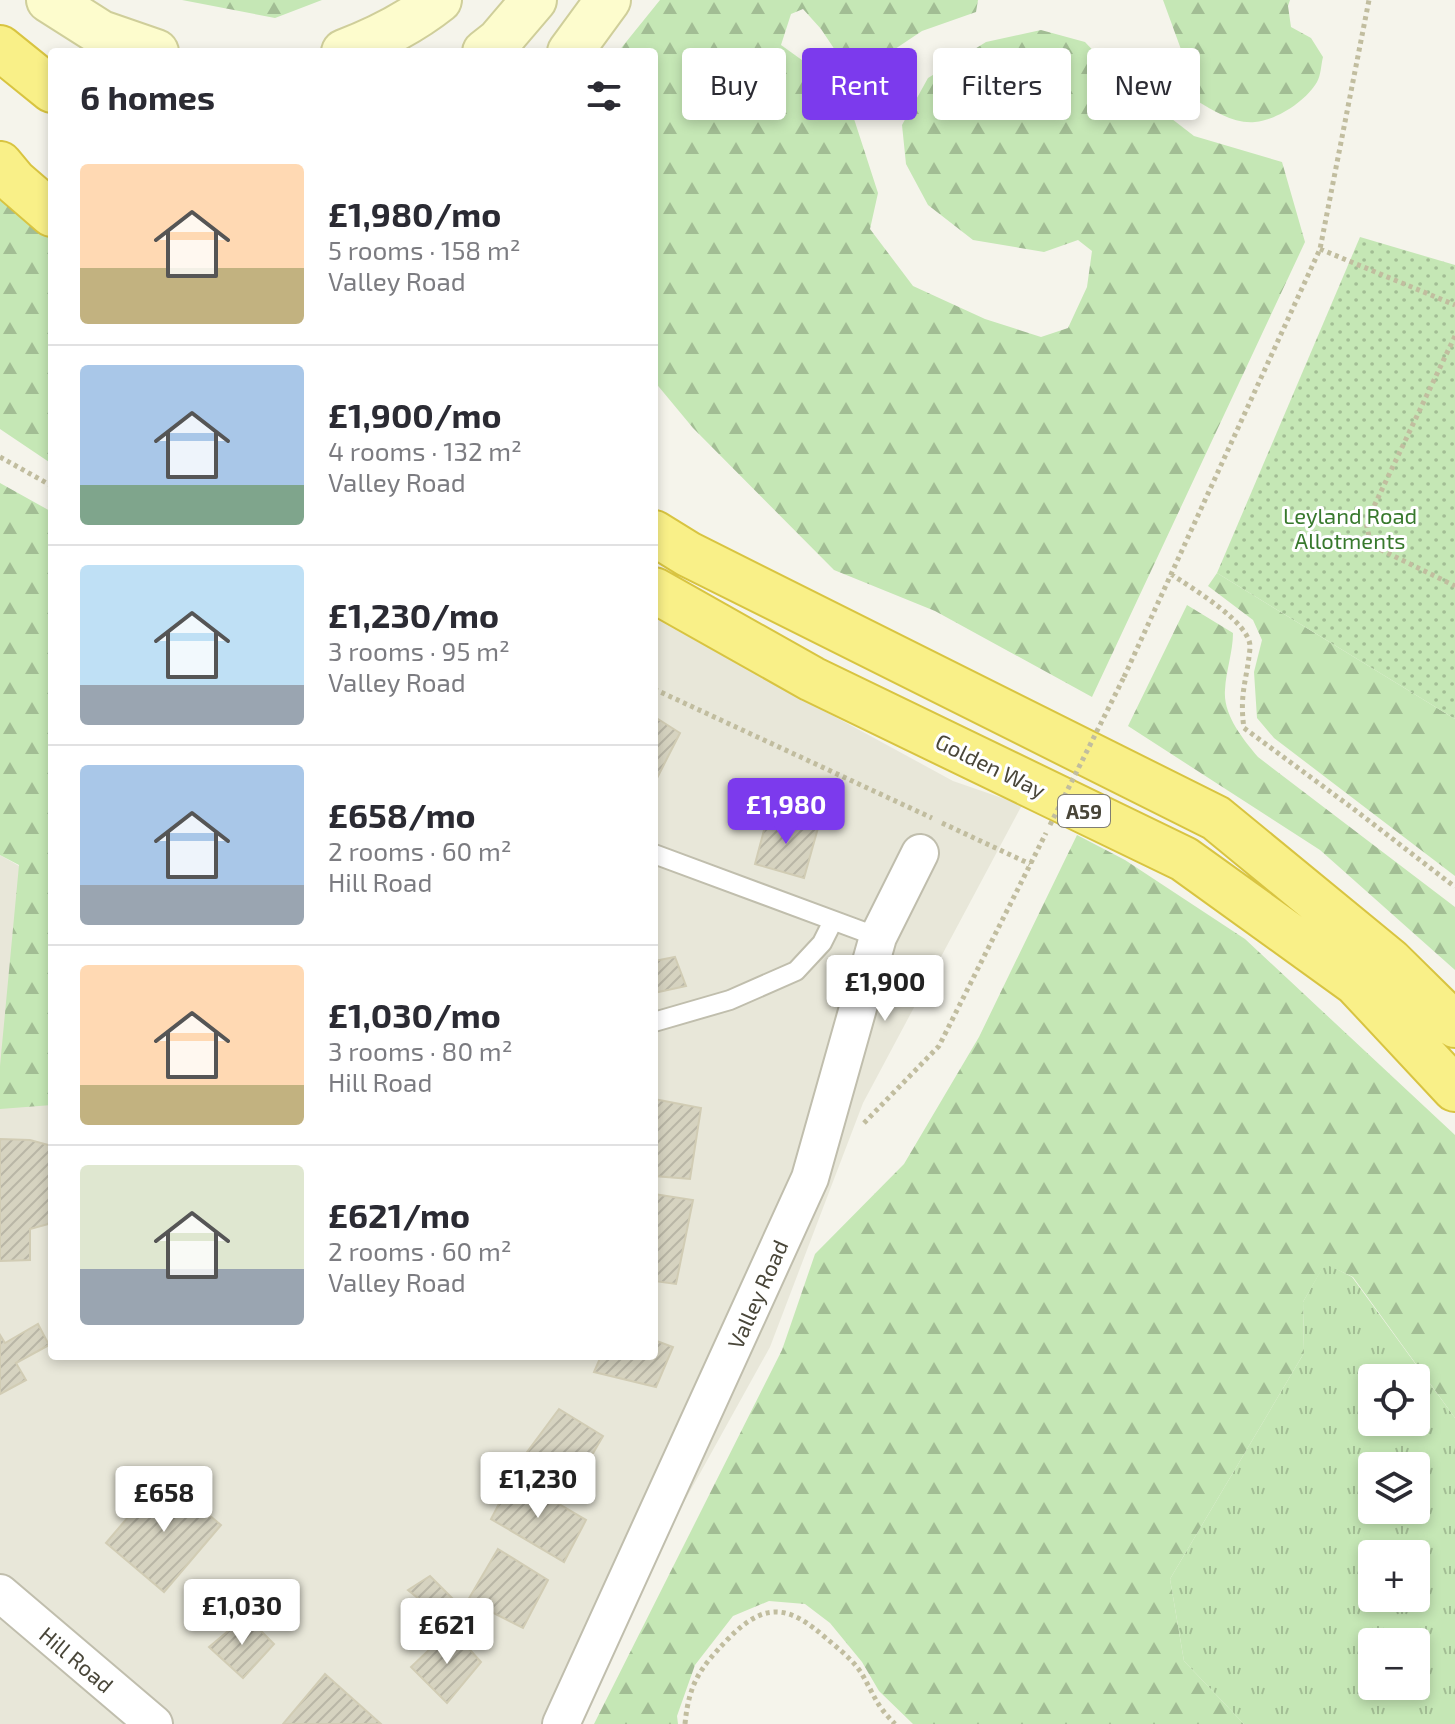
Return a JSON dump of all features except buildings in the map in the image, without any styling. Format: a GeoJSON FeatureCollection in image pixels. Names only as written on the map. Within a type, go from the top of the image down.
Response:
{"type":"FeatureCollection","features":[{"type":"Feature","properties":{"kind":"highway"},"geometry":{"type":"LineString","coordinates":[[0,48],[48,87]]}},
{"type":"Feature","properties":{"kind":"highway"},"geometry":{"type":"LineString","coordinates":[[0,164],[15,182],[48,211]]}},
{"type":"Feature","properties":{"kind":"highway","name":"A59"},"geometry":{"type":"LineString","coordinates":[[658,535],[688,554],[1216,818],[1390,961],[1455,1025]]}},
{"type":"Feature","properties":{"kind":"highway","name":"Golden Way"},"geometry":{"type":"LineString","coordinates":[[658,592],[812,679],[1184,859],[1356,983],[1455,1089]]}},
{"type":"Feature","properties":{"kind":"main road"},"geometry":{"type":"LineString","coordinates":[[49,0],[101,33],[144,48]]}},
{"type":"Feature","properties":{"kind":"main road"},"geometry":{"type":"LineString","coordinates":[[354,48],[408,22],[439,0]]}},
{"type":"Feature","properties":{"kind":"main road"},"geometry":{"type":"LineString","coordinates":[[490,48],[534,0]]}},
{"type":"Feature","properties":{"kind":"main road"},"geometry":{"type":"LineString","coordinates":[[573,48],[608,0]]}},
{"type":"Feature","properties":{"kind":"street","name":"Valley Road"},"geometry":{"type":"LineString","coordinates":[[561,1724],[810,1178],[878,937],[920,853]]}},
{"type":"Feature","properties":{"kind":"street","name":"Hill Road"},"geometry":{"type":"LineString","coordinates":[[0,1593],[154,1724]]}},
{"type":"Feature","properties":{"kind":"lane"},"geometry":{"type":"LineString","coordinates":[[658,855],[878,937]]}},
{"type":"Feature","properties":{"kind":"lane"},"geometry":{"type":"LineString","coordinates":[[658,1021],[730,1000],[796,971],[822,943],[833,921]]}},
{"type":"Feature","properties":{"kind":"path"},"geometry":{"type":"LineString","coordinates":[[853,1134],[939,1046],[1124,677],[1320,249],[1369,0]]}},
{"type":"Feature","properties":{"kind":"path"},"geometry":{"type":"LineString","coordinates":[[1320,249],[1455,305]]}},
{"type":"Feature","properties":{"kind":"path"},"geometry":{"type":"LineString","coordinates":[[1455,336],[1366,523],[1371,545],[1455,586]]}},
{"type":"Feature","properties":{"kind":"path"},"geometry":{"type":"LineString","coordinates":[[0,457],[48,484]]}},
{"type":"Feature","properties":{"kind":"path"},"geometry":{"type":"LineString","coordinates":[[1171,574],[1247,632],[1250,645],[1241,708],[1244,728],[1455,887]]}},
{"type":"Feature","properties":{"kind":"path"},"geometry":{"type":"LineString","coordinates":[[658,691],[1030,864]]}},
{"type":"Feature","properties":{"kind":"path"},"geometry":{"type":"LineString","coordinates":[[685,1724],[695,1680],[703,1665],[740,1627],[756,1616],[782,1612],[803,1618],[850,1659],[861,1673],[873,1700],[895,1724]]}},
{"type":"Feature","properties":{"kind":"shaded area"},"geometry":{"type":"Polygon","coordinates":[[[658,620],[953,781],[1022,805],[863,1103],[770,1347],[561,1724],[0,1724],[0,855],[48,883],[48,1360],[658,1360],[658,620]]]}},
{"type":"Feature","properties":{"kind":"green space"},"geometry":{"type":"Polygon","coordinates":[[[182,0],[322,0],[275,18],[182,0]]]}},
{"type":"Feature","properties":{"kind":"green space"},"geometry":{"type":"Polygon","coordinates":[[[660,0],[978,0],[976,12],[922,31],[896,48],[834,48],[803,9],[791,14],[781,45],[785,48],[682,48],[682,120],[786,120],[786,49],[802,60],[802,120],[854,120],[878,193],[870,229],[913,286],[985,319],[1041,337],[1068,328],[1087,287],[1092,251],[1078,240],[1044,252],[973,240],[928,205],[906,164],[902,125],[905,120],[917,120],[917,98],[928,78],[933,75],[933,120],[1071,120],[1071,48],[976,48],[986,42],[1041,30],[1085,42],[1091,48],[1087,48],[1087,120],[1173,120],[1194,136],[1282,162],[1305,242],[1092,697],[935,611],[834,570],[693,428],[658,386],[658,48],[621,48],[660,0]]]}},
{"type":"Feature","properties":{"kind":"green space"},"geometry":{"type":"Polygon","coordinates":[[[1163,0],[1290,0],[1291,27],[1311,38],[1323,57],[1317,82],[1298,102],[1264,120],[1247,122],[1217,113],[1200,103],[1200,48],[1181,48],[1163,0]]]}},
{"type":"Feature","properties":{"kind":"green space"},"geometry":{"type":"Polygon","coordinates":[[[0,188],[48,235],[48,461],[0,429],[0,188]]]}},
{"type":"Feature","properties":{"kind":"green space","name":"Leyland Road Allotments"},"geometry":{"type":"Polygon","coordinates":[[[1360,237],[1455,265],[1455,719],[1217,573],[1360,237]]]}},
{"type":"Feature","properties":{"kind":"green space"},"geometry":{"type":"Polygon","coordinates":[[[0,483],[48,510],[48,1105],[0,1109],[0,1066],[19,865],[0,855],[0,483]]]}},
{"type":"Feature","properties":{"kind":"green space"},"geometry":{"type":"Polygon","coordinates":[[[1217,573],[1455,719],[1455,876],[1274,738],[1257,718],[1254,672],[1262,640],[1253,620],[1208,586],[1217,573]]]}},
{"type":"Feature","properties":{"kind":"green space"},"geometry":{"type":"Polygon","coordinates":[[[1187,605],[1233,633],[1225,699],[1235,726],[1258,757],[1455,907],[1455,970],[1320,850],[1128,726],[1187,605]]]}},
{"type":"Feature","properties":{"kind":"green space"},"geometry":{"type":"Polygon","coordinates":[[[1077,835],[1125,860],[1245,939],[1455,1135],[1455,1418],[1430,1383],[1430,1364],[1416,1364],[1353,1277],[1325,1264],[1303,1302],[1304,1353],[1170,1579],[1184,1661],[1244,1724],[913,1724],[879,1691],[862,1662],[830,1623],[805,1604],[769,1601],[733,1616],[695,1665],[677,1716],[678,1724],[594,1724],[782,1350],[815,1254],[904,1164],[979,1037],[1077,835]]]}},
{"type":"Feature","properties":{"kind":"green space"},"geometry":{"type":"Polygon","coordinates":[[[1325,1263],[1352,1277],[1416,1364],[1358,1364],[1358,1436],[1430,1436],[1430,1384],[1455,1418],[1455,1724],[1244,1724],[1184,1661],[1170,1579],[1304,1353],[1303,1302],[1325,1263]]]}}]}
